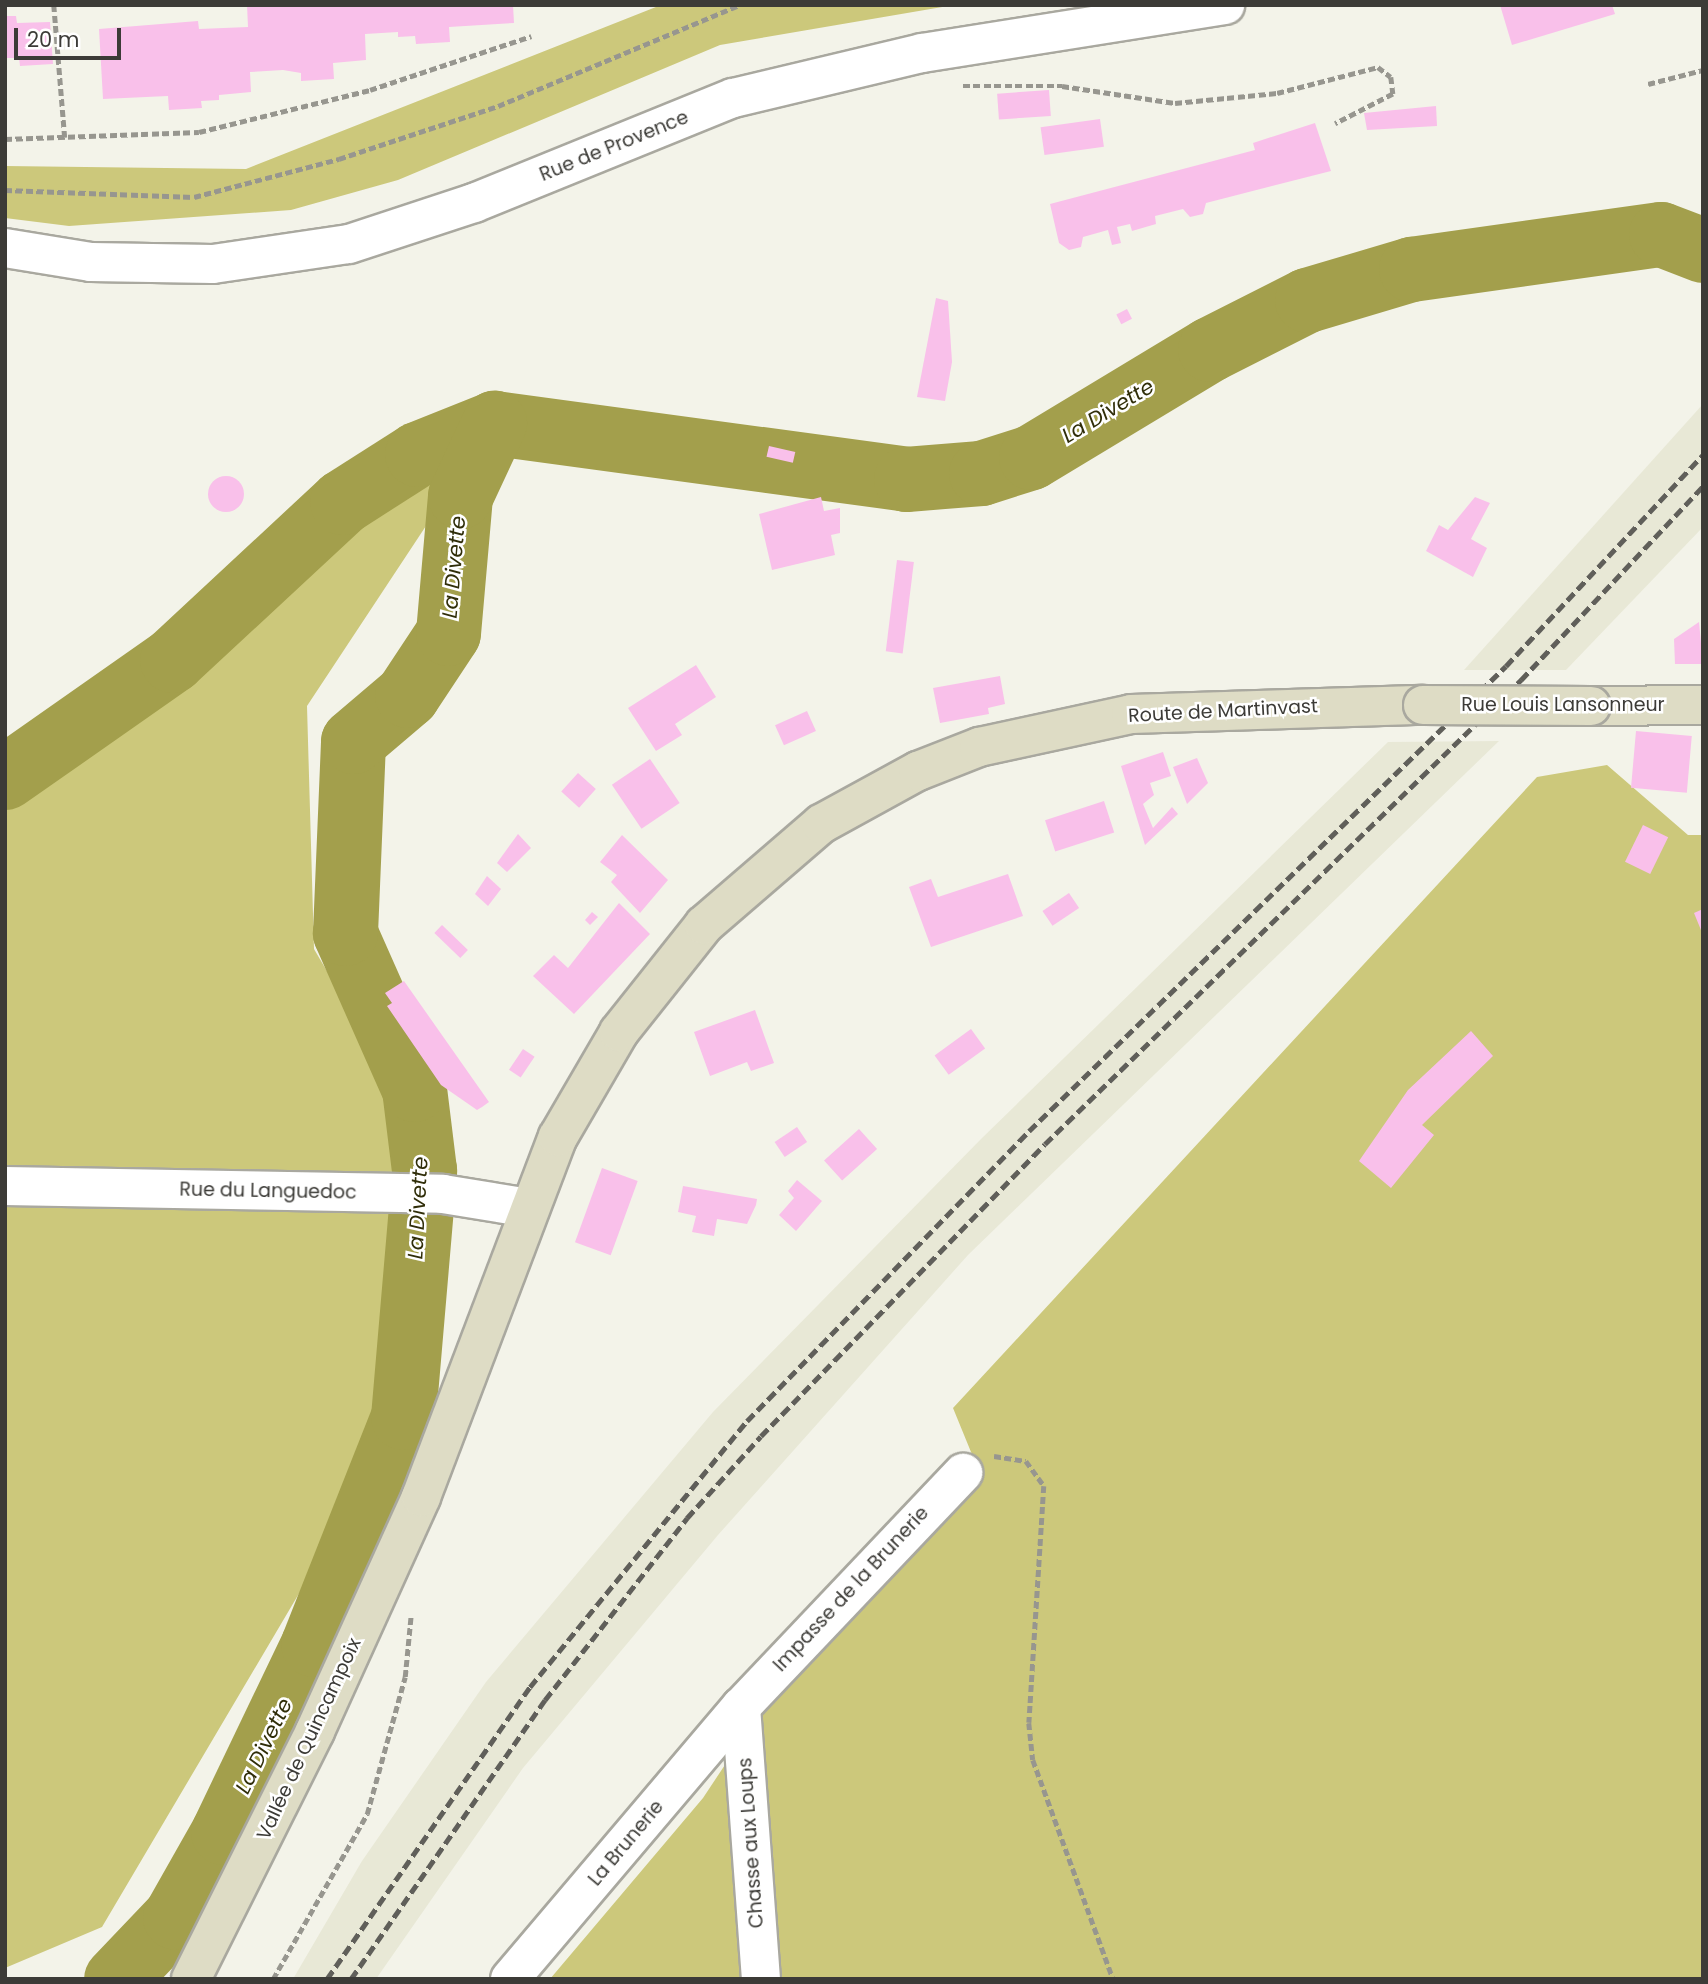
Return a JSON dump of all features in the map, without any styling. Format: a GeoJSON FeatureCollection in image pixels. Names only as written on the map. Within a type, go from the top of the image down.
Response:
{"type":"FeatureCollection","features":[{"type":"Feature","properties":{"kind":"main road","name":"Rue Louis Lansonneur"},"geometry":{"type":"LineString","coordinates":[[1423,705],[1703,705]]}},
{"type":"Feature","properties":{"kind":"main road","name":"Route de Martinvast"},"geometry":{"type":"LineString","coordinates":[[421,1497],[529,1208],[585,1089],[679,953],[748,881],[853,804],[966,752],[1043,729],[1219,708],[1423,705]]}},
{"type":"Feature","properties":{"kind":"main road","name":"Vallée de Quincampoix"},"geometry":{"type":"LineString","coordinates":[[191,1979],[315,1731],[421,1497]]}},
{"type":"Feature","properties":{"kind":"street","name":"Rue de Provence"},"geometry":{"type":"LineString","coordinates":[[5,248],[91,262],[213,264],[349,244],[474,203],[733,98],[922,53],[1225,5]]}},
{"type":"Feature","properties":{"kind":"street","name":"Rue du Languedoc"},"geometry":{"type":"LineString","coordinates":[[5,1186],[443,1194],[529,1208]]}},
{"type":"Feature","properties":{"kind":"street","name":"Impasse de la Brunerie"},"geometry":{"type":"LineString","coordinates":[[741,1707],[963,1473]]}},
{"type":"Feature","properties":{"kind":"street","name":"La Brunerie"},"geometry":{"type":"LineString","coordinates":[[510,1979],[741,1707]]}},
{"type":"Feature","properties":{"kind":"street","name":"Chasse aux Loups"},"geometry":{"type":"LineString","coordinates":[[741,1707],[761,1979]]}},
{"type":"Feature","properties":{"kind":"path"},"geometry":{"type":"LineString","coordinates":[[54,5],[65,138]]}},
{"type":"Feature","properties":{"kind":"path"},"geometry":{"type":"LineString","coordinates":[[5,190],[207,194],[340,159],[498,106],[739,5]]}},
{"type":"Feature","properties":{"kind":"path"},"geometry":{"type":"LineString","coordinates":[[5,139],[199,132],[370,90],[531,36]]}},
{"type":"Feature","properties":{"kind":"path"},"geometry":{"type":"LineString","coordinates":[[922,53],[945,84],[1062,86],[1175,103],[1277,93],[1378,67],[1391,77],[1393,94],[1335,124]]}},
{"type":"Feature","properties":{"kind":"path"},"geometry":{"type":"LineString","coordinates":[[1648,84],[1703,69]]}},
{"type":"Feature","properties":{"kind":"path"},"geometry":{"type":"LineString","coordinates":[[963,1473],[981,1458],[1014,1456],[1026,1461],[1044,1486],[1029,1723],[1033,1760],[1114,1979]]}},
{"type":"Feature","properties":{"kind":"path"},"geometry":{"type":"LineString","coordinates":[[273,1979],[367,1814],[405,1677],[411,1608]]}},
{"type":"Feature","properties":{"kind":"shaded area"},"geometry":{"type":"Polygon","coordinates":[[[661,5],[954,5],[720,45],[398,180],[291,210],[69,226],[5,218],[5,166],[246,169],[661,5]]]}},
{"type":"Feature","properties":{"kind":"shaded area"},"geometry":{"type":"Polygon","coordinates":[[[1703,404],[1703,527],[1566,670],[1464,670],[1703,404]]]}},
{"type":"Feature","properties":{"kind":"shaded area"},"geometry":{"type":"Polygon","coordinates":[[[419,423],[494,423],[307,706],[314,949],[392,1082],[420,1224],[366,1480],[102,1927],[5,1968],[5,799],[193,657],[316,483],[419,423]]]}},
{"type":"Feature","properties":{"kind":"shaded area"},"geometry":{"type":"Polygon","coordinates":[[[1499,741],[968,1255],[718,1535],[523,1768],[376,1979],[293,1979],[362,1861],[486,1682],[713,1412],[981,1139],[1388,742],[1499,741]]]}},
{"type":"Feature","properties":{"kind":"shaded area"},"geometry":{"type":"Polygon","coordinates":[[[1607,765],[1688,835],[1703,835],[1703,1979],[550,1979],[703,1798],[770,1697],[980,1474],[953,1408],[1537,777],[1607,765]]]}},
{"type":"Feature","properties":{"kind":"building"},"geometry":{"type":"Polygon","coordinates":[[[247,5],[513,5],[514,23],[449,27],[450,42],[416,44],[415,36],[398,37],[398,32],[365,34],[366,60],[333,63],[334,79],[301,81],[301,73],[283,70],[250,72],[251,92],[219,95],[219,100],[201,101],[202,108],[169,110],[168,96],[103,99],[99,29],[198,21],[199,29],[248,27],[247,5]]]}},
{"type":"Feature","properties":{"kind":"building"},"geometry":{"type":"Polygon","coordinates":[[[1500,5],[1612,5],[1615,14],[1512,45],[1500,5]]]}},
{"type":"Feature","properties":{"kind":"building"},"geometry":{"type":"Polygon","coordinates":[[[5,16],[16,16],[17,23],[50,22],[53,64],[20,66],[19,58],[5,58],[5,16]]]}},
{"type":"Feature","properties":{"kind":"building"},"geometry":{"type":"Polygon","coordinates":[[[1049,90],[1051,116],[999,120],[997,94],[1049,90]]]}},
{"type":"Feature","properties":{"kind":"building"},"geometry":{"type":"Polygon","coordinates":[[[1436,106],[1437,126],[1367,130],[1364,113],[1436,106]]]}},
{"type":"Feature","properties":{"kind":"building"},"geometry":{"type":"Polygon","coordinates":[[[1100,119],[1104,147],[1044,155],[1041,127],[1100,119]]]}},
{"type":"Feature","properties":{"kind":"building"},"geometry":{"type":"Polygon","coordinates":[[[1315,123],[1331,171],[1206,203],[1203,214],[1190,217],[1183,209],[1155,216],[1156,224],[1132,231],[1130,224],[1117,227],[1121,243],[1112,245],[1108,230],[1083,237],[1081,247],[1069,250],[1059,243],[1050,204],[1255,150],[1253,143],[1315,123]]]}},
{"type":"Feature","properties":{"kind":"building"},"geometry":{"type":"Polygon","coordinates":[[[936,298],[948,301],[952,362],[945,401],[917,397],[936,298]]]}},
{"type":"Feature","properties":{"kind":"building"},"geometry":{"type":"Polygon","coordinates":[[[1127,309],[1132,319],[1121,324],[1116,314],[1127,309]]]}},
{"type":"Feature","properties":{"kind":"building"},"geometry":{"type":"Polygon","coordinates":[[[769,446],[795,452],[793,463],[767,457],[769,446]]]}},
{"type":"Feature","properties":{"kind":"building"},"geometry":{"type":"Polygon","coordinates":[[[226,476],[239,481],[244,494],[239,507],[226,512],[213,507],[208,494],[213,481],[226,476]]]}},
{"type":"Feature","properties":{"kind":"building"},"geometry":{"type":"Polygon","coordinates":[[[821,497],[824,511],[840,508],[840,533],[831,535],[835,555],[772,570],[759,514],[821,497]]]}},
{"type":"Feature","properties":{"kind":"building"},"geometry":{"type":"Polygon","coordinates":[[[1475,497],[1490,503],[1471,539],[1487,548],[1473,577],[1426,551],[1439,525],[1448,530],[1475,497]]]}},
{"type":"Feature","properties":{"kind":"building"},"geometry":{"type":"Polygon","coordinates":[[[897,560],[914,562],[903,653],[886,651],[897,560]]]}},
{"type":"Feature","properties":{"kind":"building"},"geometry":{"type":"Polygon","coordinates":[[[1699,622],[1703,664],[1675,664],[1674,639],[1699,622]]]}},
{"type":"Feature","properties":{"kind":"building"},"geometry":{"type":"Polygon","coordinates":[[[696,665],[716,697],[675,724],[682,735],[656,751],[628,708],[696,665]]]}},
{"type":"Feature","properties":{"kind":"building"},"geometry":{"type":"Polygon","coordinates":[[[1000,676],[1005,704],[988,708],[989,714],[940,723],[933,688],[1000,676]]]}},
{"type":"Feature","properties":{"kind":"building"},"geometry":{"type":"Polygon","coordinates":[[[807,711],[816,731],[784,745],[775,725],[807,711]]]}},
{"type":"Feature","properties":{"kind":"building"},"geometry":{"type":"Polygon","coordinates":[[[1636,731],[1692,736],[1687,793],[1631,788],[1636,731]]]}},
{"type":"Feature","properties":{"kind":"building"},"geometry":{"type":"Polygon","coordinates":[[[1163,752],[1171,776],[1150,783],[1154,795],[1143,804],[1153,828],[1172,807],[1178,814],[1145,845],[1121,766],[1163,752]]]}},
{"type":"Feature","properties":{"kind":"building"},"geometry":{"type":"Polygon","coordinates":[[[1197,758],[1208,783],[1187,804],[1173,767],[1197,758]]]}},
{"type":"Feature","properties":{"kind":"building"},"geometry":{"type":"Polygon","coordinates":[[[650,759],[680,803],[642,829],[612,785],[650,759]]]}},
{"type":"Feature","properties":{"kind":"building"},"geometry":{"type":"Polygon","coordinates":[[[578,773],[596,789],[579,808],[561,792],[578,773]]]}},
{"type":"Feature","properties":{"kind":"building"},"geometry":{"type":"Polygon","coordinates":[[[1104,801],[1114,832],[1055,852],[1045,820],[1104,801]]]}},
{"type":"Feature","properties":{"kind":"building"},"geometry":{"type":"Polygon","coordinates":[[[1643,825],[1668,837],[1650,874],[1625,862],[1643,825]]]}},
{"type":"Feature","properties":{"kind":"building"},"geometry":{"type":"Polygon","coordinates":[[[518,834],[531,848],[507,872],[497,863],[518,834]]]}},
{"type":"Feature","properties":{"kind":"building"},"geometry":{"type":"Polygon","coordinates":[[[622,835],[668,880],[640,913],[611,882],[617,875],[600,862],[622,835]]]}},
{"type":"Feature","properties":{"kind":"building"},"geometry":{"type":"Polygon","coordinates":[[[1008,874],[1023,916],[931,947],[909,887],[931,879],[938,897],[1008,874]]]}},
{"type":"Feature","properties":{"kind":"building"},"geometry":{"type":"Polygon","coordinates":[[[487,876],[501,889],[488,906],[475,894],[487,876]]]}},
{"type":"Feature","properties":{"kind":"building"},"geometry":{"type":"Polygon","coordinates":[[[1069,893],[1079,908],[1053,926],[1042,911],[1069,893]]]}},
{"type":"Feature","properties":{"kind":"building"},"geometry":{"type":"Polygon","coordinates":[[[619,903],[650,934],[574,1014],[533,976],[554,955],[568,968],[619,903]]]}},
{"type":"Feature","properties":{"kind":"building"},"geometry":{"type":"Polygon","coordinates":[[[1703,909],[1703,935],[1694,913],[1703,909]]]}},
{"type":"Feature","properties":{"kind":"building"},"geometry":{"type":"Polygon","coordinates":[[[592,912],[598,917],[590,925],[585,920],[592,912]]]}},
{"type":"Feature","properties":{"kind":"building"},"geometry":{"type":"Polygon","coordinates":[[[442,925],[468,950],[460,958],[434,933],[442,925]]]}},
{"type":"Feature","properties":{"kind":"building"},"geometry":{"type":"Polygon","coordinates":[[[404,981],[489,1102],[477,1110],[441,1085],[387,1006],[392,1003],[385,993],[404,981]]]}},
{"type":"Feature","properties":{"kind":"building"},"geometry":{"type":"Polygon","coordinates":[[[755,1010],[774,1063],[751,1071],[747,1062],[710,1076],[694,1032],[755,1010]]]}},
{"type":"Feature","properties":{"kind":"building"},"geometry":{"type":"Polygon","coordinates":[[[971,1029],[985,1048],[949,1075],[935,1055],[971,1029]]]}},
{"type":"Feature","properties":{"kind":"building"},"geometry":{"type":"Polygon","coordinates":[[[1471,1031],[1493,1056],[1422,1125],[1434,1135],[1391,1188],[1359,1161],[1408,1090],[1471,1031]]]}},
{"type":"Feature","properties":{"kind":"building"},"geometry":{"type":"Polygon","coordinates":[[[523,1049],[535,1057],[521,1078],[509,1070],[523,1049]]]}},
{"type":"Feature","properties":{"kind":"building"},"geometry":{"type":"Polygon","coordinates":[[[797,1127],[807,1142],[785,1157],[775,1142],[797,1127]]]}},
{"type":"Feature","properties":{"kind":"building"},"geometry":{"type":"Polygon","coordinates":[[[859,1129],[877,1149],[842,1181],[824,1160],[859,1129]]]}},
{"type":"Feature","properties":{"kind":"building"},"geometry":{"type":"Polygon","coordinates":[[[602,1168],[638,1181],[611,1255],[575,1242],[602,1168]]]}},
{"type":"Feature","properties":{"kind":"building"},"geometry":{"type":"Polygon","coordinates":[[[797,1180],[822,1201],[796,1231],[779,1215],[794,1198],[788,1191],[797,1180]]]}},
{"type":"Feature","properties":{"kind":"building"},"geometry":{"type":"Polygon","coordinates":[[[683,1186],[757,1199],[756,1205],[747,1224],[717,1219],[714,1236],[692,1232],[696,1216],[678,1212],[683,1186]]]}},
{"type":"Feature","properties":{"kind":"waterway","name":"La Divette"},"geometry":{"type":"LineString","coordinates":[[5,777],[172,660],[342,502],[417,454],[494,423],[906,479],[981,473],[1031,457],[1210,349],[1307,300],[1411,269],[1661,234],[1703,250]]}},
{"type":"Feature","properties":{"kind":"waterway","name":"La Divette"},"geometry":{"type":"LineString","coordinates":[[116,1979],[175,1917],[223,1832],[313,1644],[403,1417],[424,1170],[414,1089],[345,933],[353,741],[407,695],[448,633],[460,496],[494,423]]}},
{"type":"Feature","properties":{"kind":"railway"},"geometry":{"type":"LineString","coordinates":[[327,1979],[530,1687],[747,1421],[1029,1131],[1506,666],[1703,455]]}},
{"type":"Feature","properties":{"kind":"railway"},"geometry":{"type":"LineString","coordinates":[[351,1979],[545,1700],[687,1518],[761,1436],[1045,1144],[1521,680],[1703,486]]}}]}
